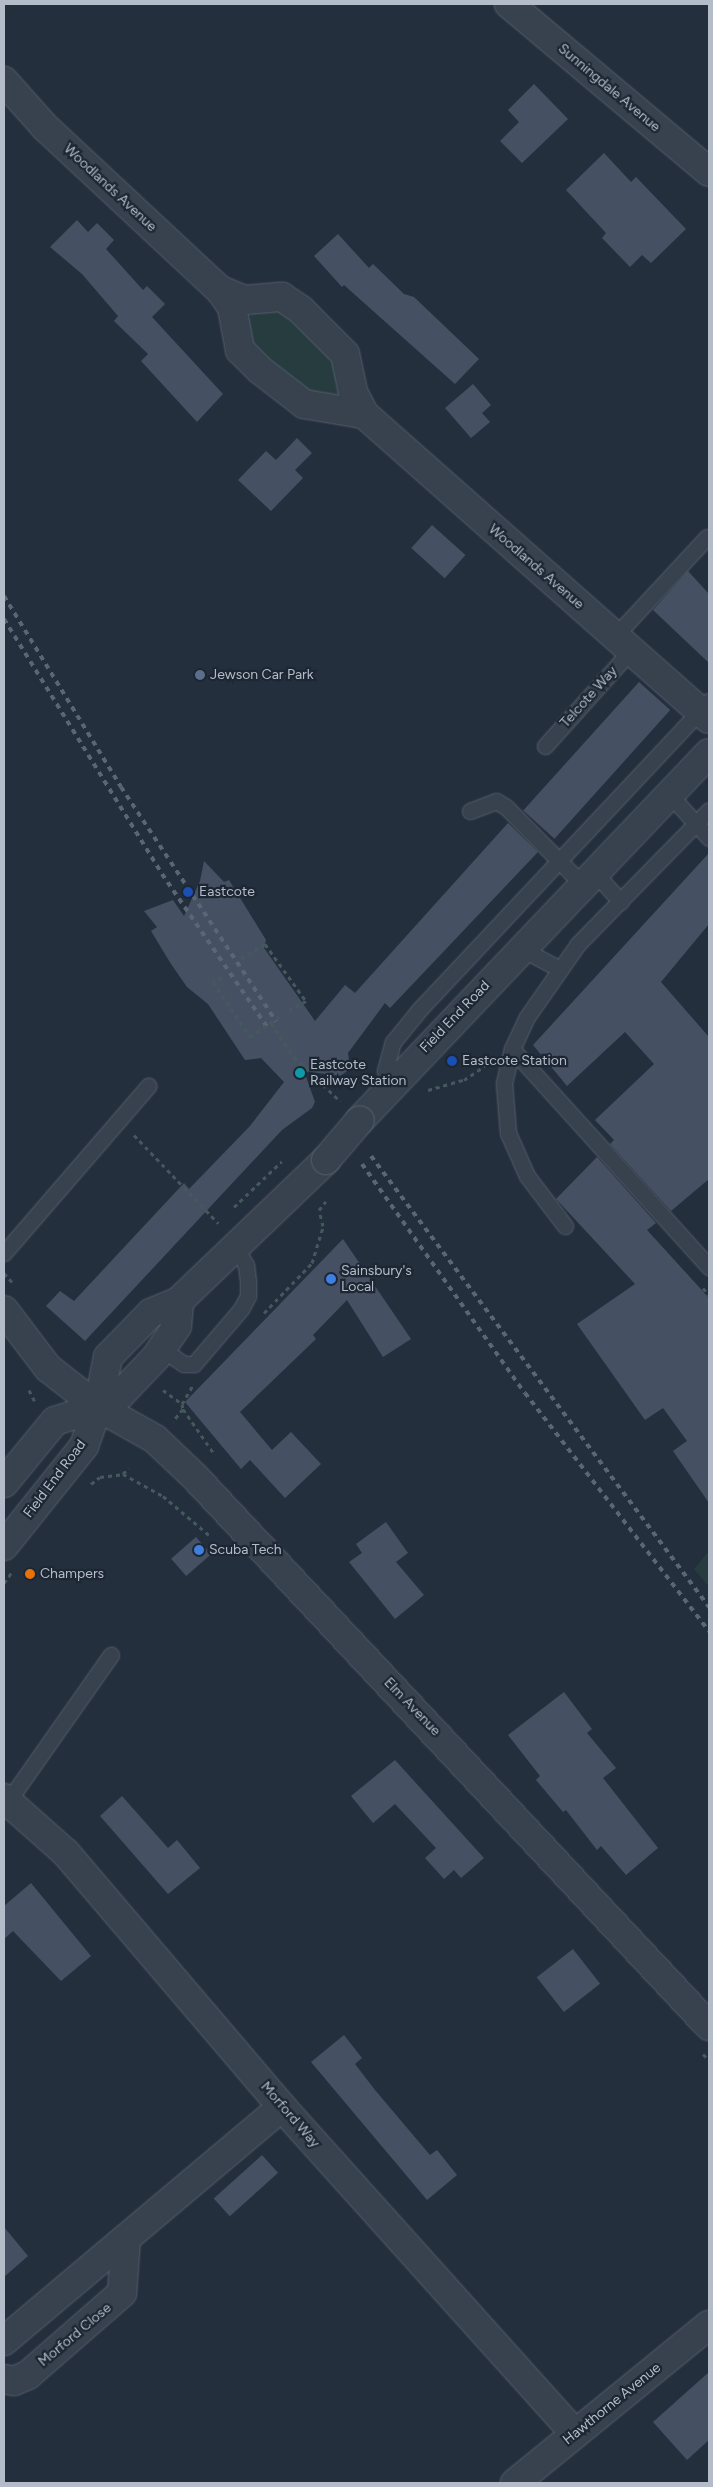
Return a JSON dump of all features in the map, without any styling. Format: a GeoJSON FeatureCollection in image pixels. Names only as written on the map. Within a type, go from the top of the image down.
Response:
{"type":"FeatureCollection","features":[{"type":"Feature","properties":{"kind":"street","name":"Sunningdale Avenue"},"geometry":{"type":"LineString","coordinates":[[509,4],[709,172]]}},
{"type":"Feature","properties":{"kind":"street","name":"Woodlands Avenue"},"geometry":{"type":"LineString","coordinates":[[4,82],[45,127],[220,290],[232,307],[240,350],[260,370],[304,404],[364,414]]}},
{"type":"Feature","properties":{"kind":"street","name":"Woodlands Avenue"},"geometry":{"type":"LineString","coordinates":[[220,290],[246,300],[282,297],[301,310],[345,354],[353,392],[364,414],[624,642],[706,710]]}},
{"type":"Feature","properties":{"kind":"street","name":"Field End Road"},"geometry":{"type":"LineString","coordinates":[[4,1546],[84,1446],[98,1407],[108,1357],[151,1313],[179,1301],[234,1245],[326,1160],[353,1113],[392,1084],[709,753]]}},
{"type":"Feature","properties":{"kind":"street"},"geometry":{"type":"LineString","coordinates":[[4,1482],[55,1421],[98,1407],[120,1395],[163,1350],[177,1326],[179,1301]]}},
{"type":"Feature","properties":{"kind":"street","name":"Elm Avenue"},"geometry":{"type":"LineString","coordinates":[[4,1310],[48,1368],[98,1407],[155,1440],[195,1477],[709,2026]]}},
{"type":"Feature","properties":{"kind":"street","name":"Morford Way"},"geometry":{"type":"LineString","coordinates":[[5,1803],[66,1853],[282,2107],[575,2434]]}},
{"type":"Feature","properties":{"kind":"street"},"geometry":{"type":"LineString","coordinates":[[4,2341],[282,2107]]}},
{"type":"Feature","properties":{"kind":"street","name":"Morford Close"},"geometry":{"type":"LineString","coordinates":[[4,2379],[14,2381],[28,2375],[122,2293],[126,2239]]}},
{"type":"Feature","properties":{"kind":"street","name":"Hawthorne Avenue"},"geometry":{"type":"LineString","coordinates":[[515,2483],[709,2326]]}},
{"type":"Feature","properties":{"kind":"lane","name":"Telcote Way"},"geometry":{"type":"LineString","coordinates":[[545,746],[707,537]]}},
{"type":"Feature","properties":{"kind":"lane"},"geometry":{"type":"LineString","coordinates":[[392,1084],[385,1071],[393,1042],[560,861],[706,710]]}},
{"type":"Feature","properties":{"kind":"lane"},"geometry":{"type":"LineString","coordinates":[[670,795],[709,838]]}},
{"type":"Feature","properties":{"kind":"lane"},"geometry":{"type":"LineString","coordinates":[[470,811],[496,801],[524,822],[560,861],[621,902]]}},
{"type":"Feature","properties":{"kind":"lane"},"geometry":{"type":"LineString","coordinates":[[565,1226],[527,1176],[508,1133],[504,1092],[512,1049],[527,1016],[578,944],[709,810]]}},
{"type":"Feature","properties":{"kind":"lane"},"geometry":{"type":"LineString","coordinates":[[522,949],[560,969]]}},
{"type":"Feature","properties":{"kind":"lane"},"geometry":{"type":"LineString","coordinates":[[512,1049],[709,1267]]}},
{"type":"Feature","properties":{"kind":"lane"},"geometry":{"type":"LineString","coordinates":[[4,1253],[121,1121],[148,1086]]}},
{"type":"Feature","properties":{"kind":"lane"},"geometry":{"type":"LineString","coordinates":[[163,1350],[184,1364],[194,1364],[241,1309],[248,1296],[248,1281],[246,1265],[234,1245]]}},
{"type":"Feature","properties":{"kind":"lane"},"geometry":{"type":"LineString","coordinates":[[5,1803],[111,1655]]}},
{"type":"Feature","properties":{"kind":"path"},"geometry":{"type":"LineString","coordinates":[[241,958],[265,944],[306,1001],[290,1010]]}},
{"type":"Feature","properties":{"kind":"path"},"geometry":{"type":"LineString","coordinates":[[222,977],[213,982],[250,1037],[280,1016]]}},
{"type":"Feature","properties":{"kind":"path"},"geometry":{"type":"LineString","coordinates":[[271,1023],[294,1056],[353,1113]]}},
{"type":"Feature","properties":{"kind":"path"},"geometry":{"type":"LineString","coordinates":[[422,1092],[464,1080],[496,1057],[508,1067]]}},
{"type":"Feature","properties":{"kind":"path"},"geometry":{"type":"LineString","coordinates":[[121,1121],[218,1222]]}},
{"type":"Feature","properties":{"kind":"path"},"geometry":{"type":"LineString","coordinates":[[162,1390],[183,1409],[171,1423]]}},
{"type":"Feature","properties":{"kind":"path"},"geometry":{"type":"LineString","coordinates":[[86,1488],[100,1477],[123,1474],[128,1468]]}},
{"type":"Feature","properties":{"kind":"green space"},"geometry":{"type":"Polygon","coordinates":[[[278,303],[333,354],[343,388],[334,398],[316,401],[260,359],[243,328],[258,305],[278,303]]]}},
{"type":"Feature","properties":{"kind":"green space"},"geometry":{"type":"Polygon","coordinates":[[[709,1551],[709,1587],[694,1569],[709,1551]]]}},
{"type":"Feature","properties":{"kind":"building"},"geometry":{"type":"Polygon","coordinates":[[[534,84],[568,119],[522,163],[500,141],[519,122],[508,110],[534,84]]]}},
{"type":"Feature","properties":{"kind":"building"},"geometry":{"type":"Polygon","coordinates":[[[604,153],[631,182],[636,177],[686,229],[651,263],[642,255],[630,267],[602,238],[606,233],[566,190],[604,153]]]}},
{"type":"Feature","properties":{"kind":"building"},"geometry":{"type":"Polygon","coordinates":[[[77,220],[88,232],[97,223],[114,240],[106,249],[143,290],[147,286],[165,304],[152,317],[223,394],[197,422],[141,361],[148,354],[114,321],[118,316],[82,274],[50,247],[77,220]]]}},
{"type":"Feature","properties":{"kind":"building"},"geometry":{"type":"Polygon","coordinates":[[[338,234],[369,268],[373,264],[404,294],[414,297],[479,359],[455,384],[344,285],[342,287],[314,256],[338,234]]]}},
{"type":"Feature","properties":{"kind":"building"},"geometry":{"type":"Polygon","coordinates":[[[473,384],[491,405],[482,413],[490,422],[471,438],[445,408],[473,384]]]}},
{"type":"Feature","properties":{"kind":"building"},"geometry":{"type":"Polygon","coordinates":[[[297,438],[312,453],[295,470],[303,478],[271,511],[238,480],[266,451],[276,460],[297,438]]]}},
{"type":"Feature","properties":{"kind":"building"},"geometry":{"type":"Polygon","coordinates":[[[432,525],[465,555],[445,578],[411,548],[432,525]]]}},
{"type":"Feature","properties":{"kind":"building"},"geometry":{"type":"Polygon","coordinates":[[[688,571],[709,594],[709,663],[653,610],[688,571]]]}},
{"type":"Feature","properties":{"kind":"building"},"geometry":{"type":"Polygon","coordinates":[[[639,682],[670,710],[554,839],[523,811],[639,682]]]}},
{"type":"Feature","properties":{"kind":"building"},"geometry":{"type":"Polygon","coordinates":[[[508,823],[538,852],[390,1008],[385,1003],[348,1053],[350,1067],[346,1072],[340,1076],[304,1071],[315,1102],[312,1108],[282,1130],[85,1341],[46,1306],[60,1291],[74,1301],[184,1183],[189,1189],[250,1126],[284,1082],[261,1058],[245,1060],[208,1004],[187,987],[171,964],[151,931],[157,927],[144,911],[173,900],[184,916],[200,881],[204,861],[224,882],[229,880],[266,940],[264,948],[315,1021],[345,985],[355,993],[508,823]]]}},
{"type":"Feature","properties":{"kind":"building"},"geometry":{"type":"Polygon","coordinates":[[[709,853],[709,924],[661,982],[709,1037],[709,1179],[671,1211],[610,1144],[614,1140],[595,1120],[654,1064],[625,1032],[567,1086],[533,1045],[709,853]]]}},
{"type":"Feature","properties":{"kind":"building"},"geometry":{"type":"Polygon","coordinates":[[[597,1157],[656,1223],[647,1230],[709,1298],[709,1503],[673,1451],[687,1441],[663,1408],[645,1420],[577,1324],[635,1284],[556,1199],[597,1157]]]}},
{"type":"Feature","properties":{"kind":"building"},"geometry":{"type":"Polygon","coordinates":[[[343,1239],[411,1339],[383,1357],[347,1300],[313,1335],[316,1339],[240,1412],[272,1450],[291,1432],[321,1464],[285,1498],[250,1460],[241,1469],[185,1402],[343,1239]]]}},
{"type":"Feature","properties":{"kind":"building"},"geometry":{"type":"Polygon","coordinates":[[[386,1522],[408,1553],[396,1562],[424,1595],[395,1619],[349,1562],[362,1553],[356,1544],[386,1522]]]}},
{"type":"Feature","properties":{"kind":"building"},"geometry":{"type":"Polygon","coordinates":[[[196,1537],[211,1554],[186,1576],[171,1559],[196,1537]]]}},
{"type":"Feature","properties":{"kind":"building"},"geometry":{"type":"Polygon","coordinates":[[[564,1692],[592,1729],[587,1733],[616,1768],[603,1778],[658,1848],[626,1875],[601,1846],[597,1850],[566,1810],[563,1812],[536,1780],[540,1776],[508,1735],[564,1692]]]}},
{"type":"Feature","properties":{"kind":"building"},"geometry":{"type":"Polygon","coordinates":[[[395,1760],[484,1858],[461,1878],[454,1870],[444,1879],[425,1858],[436,1848],[395,1804],[373,1823],[351,1796],[395,1760]]]}},
{"type":"Feature","properties":{"kind":"building"},"geometry":{"type":"Polygon","coordinates":[[[122,1796],[168,1848],[177,1840],[200,1868],[168,1894],[100,1816],[122,1796]]]}},
{"type":"Feature","properties":{"kind":"building"},"geometry":{"type":"Polygon","coordinates":[[[31,1883],[91,1956],[61,1981],[13,1931],[4,1939],[4,1906],[31,1883]]]}},
{"type":"Feature","properties":{"kind":"building"},"geometry":{"type":"Polygon","coordinates":[[[573,1949],[600,1984],[564,2012],[537,1977],[573,1949]]]}},
{"type":"Feature","properties":{"kind":"building"},"geometry":{"type":"Polygon","coordinates":[[[344,2035],[362,2058],[355,2064],[375,2090],[430,2155],[437,2150],[457,2175],[427,2200],[311,2062],[344,2035]]]}},
{"type":"Feature","properties":{"kind":"building"},"geometry":{"type":"Polygon","coordinates":[[[262,2155],[278,2173],[230,2216],[214,2198],[262,2155]]]}},
{"type":"Feature","properties":{"kind":"building"},"geometry":{"type":"Polygon","coordinates":[[[4,2227],[28,2256],[4,2277],[4,2227]]]}},
{"type":"Feature","properties":{"kind":"building"},"geometry":{"type":"Polygon","coordinates":[[[709,2372],[709,2440],[687,2460],[653,2422],[709,2372]]]}},
{"type":"Feature","properties":{"kind":"railway"},"geometry":{"type":"LineString","coordinates":[[4,596],[121,787],[276,1021]]}},
{"type":"Feature","properties":{"kind":"railway"},"geometry":{"type":"LineString","coordinates":[[4,619],[162,874],[267,1027]]}},
{"type":"Feature","properties":{"kind":"railway"},"geometry":{"type":"LineString","coordinates":[[371,1156],[709,1607]]}},
{"type":"Feature","properties":{"kind":"railway"},"geometry":{"type":"LineString","coordinates":[[362,1164],[525,1393],[709,1631]]}},
{"type":"Feature","properties":{"kind":"place","name":"Jewson Car Park"},"geometry":{"type":"Point","coordinates":[200,675]}},
{"type":"Feature","properties":{"kind":"place","name":"Eastcote"},"geometry":{"type":"Point","coordinates":[188,892]}},
{"type":"Feature","properties":{"kind":"place","name":"Eastcote Station"},"geometry":{"type":"Point","coordinates":[452,1061]}},
{"type":"Feature","properties":{"kind":"place","name":"Eastcote Railway Station"},"geometry":{"type":"Point","coordinates":[300,1073]}},
{"type":"Feature","properties":{"kind":"place","name":"Sainsbury's Local"},"geometry":{"type":"Point","coordinates":[331,1279]}},
{"type":"Feature","properties":{"kind":"place","name":"Scuba Tech"},"geometry":{"type":"Point","coordinates":[199,1550]}},
{"type":"Feature","properties":{"kind":"place","name":"Champers"},"geometry":{"type":"Point","coordinates":[30,1574]}}]}
